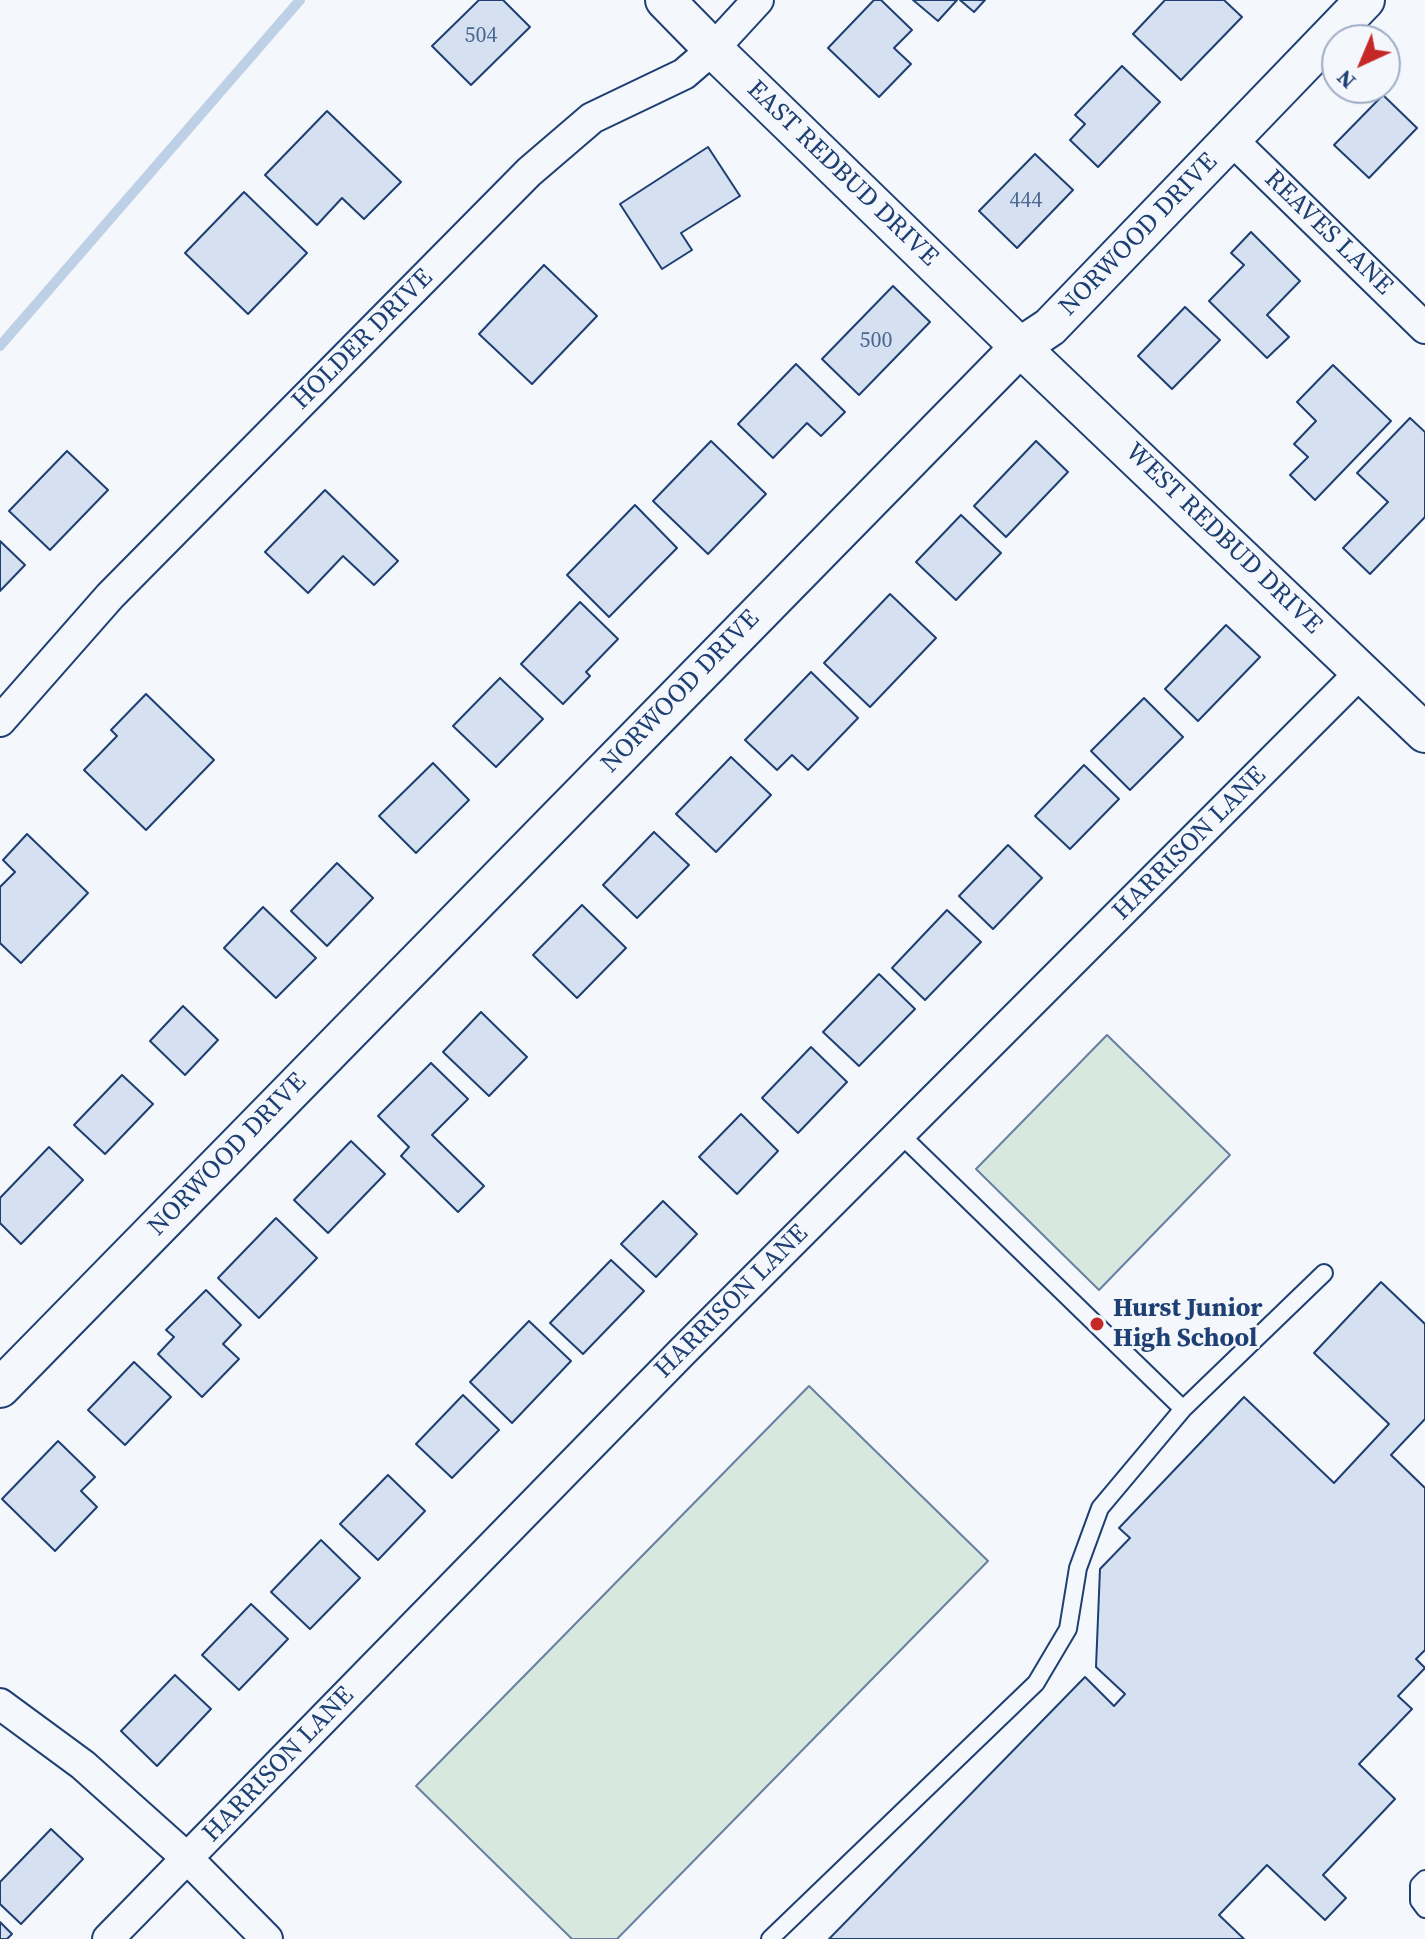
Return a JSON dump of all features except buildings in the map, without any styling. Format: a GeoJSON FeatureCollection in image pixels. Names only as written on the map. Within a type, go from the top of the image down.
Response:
{"type":"FeatureCollection","features":[{"type":"Feature","properties":{"kind":"street","name":"EAST REDBUD DRIVE"},"geometry":{"type":"LineString","coordinates":[[665,0],[1020,347]]}},
{"type":"Feature","properties":{"kind":"street","name":"HOLDER DRIVE"},"geometry":{"type":"LineString","coordinates":[[0,721],[110,596],[529,172],[592,118],[684,74],[713,49],[758,0]]}},
{"type":"Feature","properties":{"kind":"street","name":"NORWOOD DRIVE"},"geometry":{"type":"LineString","coordinates":[[0,1388],[1020,347],[1050,327],[1365,0]]}},
{"type":"Feature","properties":{"kind":"street","name":"REAVES LANE"},"geometry":{"type":"LineString","coordinates":[[1231,139],[1425,328]]}},
{"type":"Feature","properties":{"kind":"street","name":"WEST REDBUD DRIVE"},"geometry":{"type":"LineString","coordinates":[[1020,347],[1425,733]]}},
{"type":"Feature","properties":{"kind":"street","name":"HARRISON LANE"},"geometry":{"type":"LineString","coordinates":[[108,1939],[694,1340],[1362,671]]}},
{"type":"Feature","properties":{"kind":"street"},"geometry":{"type":"LineString","coordinates":[[0,1704],[83,1765],[188,1859],[267,1939]]}},
{"type":"Feature","properties":{"kind":"lane"},"geometry":{"type":"LineString","coordinates":[[900,1134],[1183,1409]]}},
{"type":"Feature","properties":{"kind":"lane"},"geometry":{"type":"LineString","coordinates":[[770,1939],[1036,1683],[1068,1629],[1078,1568],[1100,1508],[1183,1409],[1324,1273]]}},
{"type":"Feature","properties":{"kind":"lane"},"geometry":{"type":"LineString","coordinates":[[1425,1879],[1419,1885],[1419,1901],[1425,1909]]}},
{"type":"Feature","properties":{"kind":"shaded area"},"geometry":{"type":"Polygon","coordinates":[[[1107,1035],[1230,1155],[1099,1290],[976,1169],[1107,1035]]]}},
{"type":"Feature","properties":{"kind":"shaded area"},"geometry":{"type":"Polygon","coordinates":[[[809,1386],[988,1561],[617,1939],[572,1939],[416,1786],[809,1386]]]}},
{"type":"Feature","properties":{"kind":"waterway"},"geometry":{"type":"LineString","coordinates":[[0,346],[300,0]]}},
{"type":"Feature","properties":{"kind":"place","name":"Hurst Junior High School"},"geometry":{"type":"Point","coordinates":[1097,1324]}}]}
